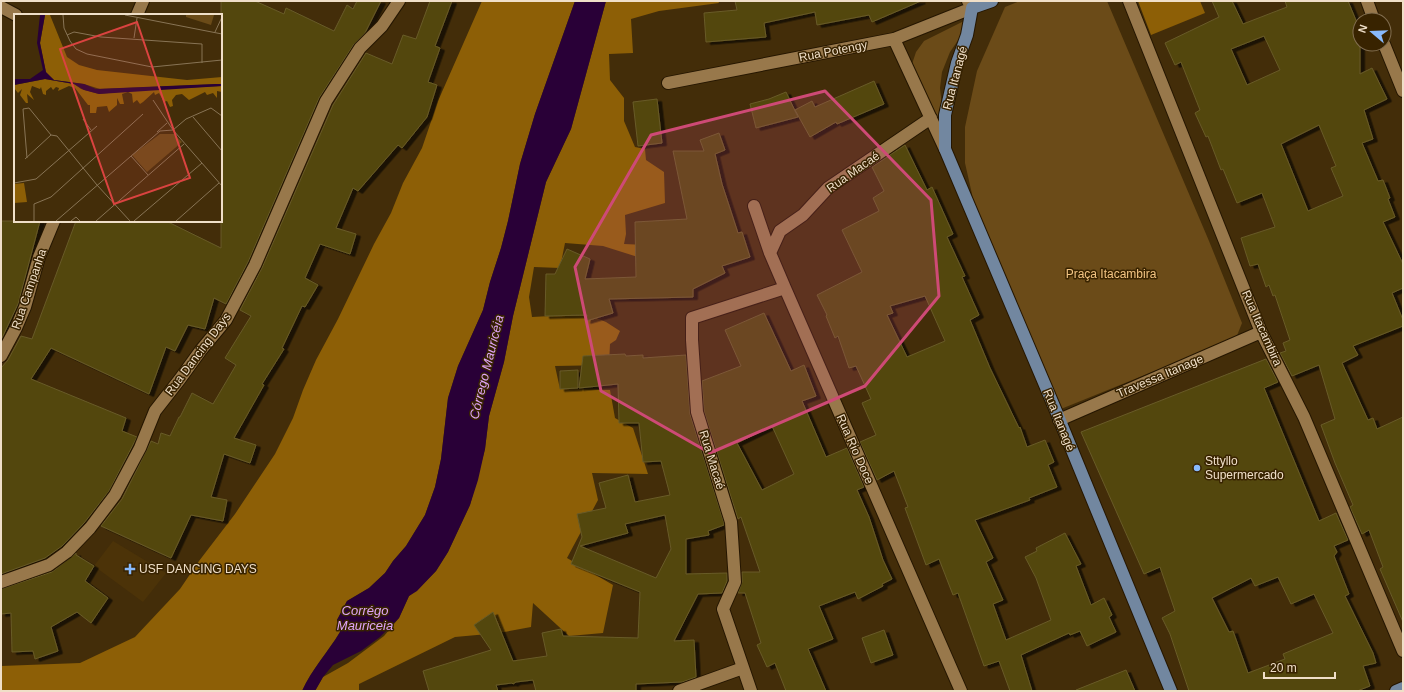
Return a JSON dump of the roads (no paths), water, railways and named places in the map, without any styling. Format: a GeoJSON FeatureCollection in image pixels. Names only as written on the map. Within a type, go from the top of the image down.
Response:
{"type":"FeatureCollection","features":[{"type":"Feature","properties":{"kind":"main road","name":"Rua Potengy"},"geometry":{"type":"LineString","coordinates":[[970,5],[992,1]]}},
{"type":"Feature","properties":{"kind":"main road","name":"Rua Itanagé"},"geometry":{"type":"LineString","coordinates":[[970,5],[967,35],[957,63],[945,115],[945,149],[1171,691]]}},
{"type":"Feature","properties":{"kind":"main road"},"geometry":{"type":"LineString","coordinates":[[1396,691],[1403,688]]}},
{"type":"Feature","properties":{"kind":"street"},"geometry":{"type":"LineString","coordinates":[[137,14],[143,1]]}},
{"type":"Feature","properties":{"kind":"street","name":"Rua Dancing Days"},"geometry":{"type":"LineString","coordinates":[[1,582],[49,565],[67,552],[90,528],[116,495],[140,448],[155,411],[226,320],[255,266],[326,101],[360,48],[382,26],[399,1]]}},
{"type":"Feature","properties":{"kind":"street","name":"Rua Itacambira"},"geometry":{"type":"LineString","coordinates":[[1129,1],[1262,332],[1304,417],[1403,651]]}},
{"type":"Feature","properties":{"kind":"street"},"geometry":{"type":"LineString","coordinates":[[1367,1],[1371,12]]}},
{"type":"Feature","properties":{"kind":"street","name":"Rua Potengy"},"geometry":{"type":"LineString","coordinates":[[668,83],[894,39],[970,5]]}},
{"type":"Feature","properties":{"kind":"street"},"geometry":{"type":"LineString","coordinates":[[1,7],[14,14]]}},
{"type":"Feature","properties":{"kind":"street","name":"Rua Itanagé"},"geometry":{"type":"LineString","coordinates":[[894,39],[945,149]]}},
{"type":"Feature","properties":{"kind":"street"},"geometry":{"type":"LineString","coordinates":[[1387,52],[1403,91]]}},
{"type":"Feature","properties":{"kind":"street","name":"Rua Macaé"},"geometry":{"type":"LineString","coordinates":[[770,253],[780,231],[804,215],[828,188],[931,118]]}},
{"type":"Feature","properties":{"kind":"street","name":"Rua Rio Doce"},"geometry":{"type":"LineString","coordinates":[[754,206],[770,253],[961,691]]}},
{"type":"Feature","properties":{"kind":"street","name":"Rua Campanha"},"geometry":{"type":"LineString","coordinates":[[1,356],[25,308],[39,257],[54,222]]}},
{"type":"Feature","properties":{"kind":"street","name":"Rua Macaé"},"geometry":{"type":"LineString","coordinates":[[751,691],[723,609],[735,582],[731,522],[697,412],[692,318],[785,288]]}},
{"type":"Feature","properties":{"kind":"street","name":"Travessa Itanage"},"geometry":{"type":"LineString","coordinates":[[1059,420],[1262,332]]}},
{"type":"Feature","properties":{"kind":"street"},"geometry":{"type":"LineString","coordinates":[[679,691],[743,668]]}},
{"type":"Feature","properties":{"kind":"water","name":"Corrégo Mauriceia"},"geometry":{"type":"Polygon","coordinates":[[[575,1],[606,1],[571,129],[546,182],[513,316],[504,362],[489,416],[485,449],[478,480],[470,505],[448,552],[436,571],[417,591],[409,596],[399,618],[380,637],[361,651],[333,665],[323,677],[315,691],[302,691],[310,675],[340,632],[337,620],[347,601],[369,588],[385,573],[406,546],[425,515],[435,487],[441,459],[448,398],[458,366],[483,310],[508,221],[520,164],[535,114],[575,1]]]}},
{"type":"Feature","properties":{"kind":"place","name":"Sttyllo Supermercado"},"geometry":{"type":"Point","coordinates":[1197,468]}},
{"type":"Feature","properties":{"kind":"place","name":"USF DANCING DAYS"},"geometry":{"type":"Point","coordinates":[130,569]}},
{"type":"Feature","properties":{"kind":"park label","name":"Praça Itacambira"},"geometry":{"type":"Point","coordinates":[1111,274]}},
{"type":"Feature","properties":{"kind":"water label","name":"Córrego Mauricéia"},"geometry":{"type":"Point","coordinates":[486,367]}}]}
